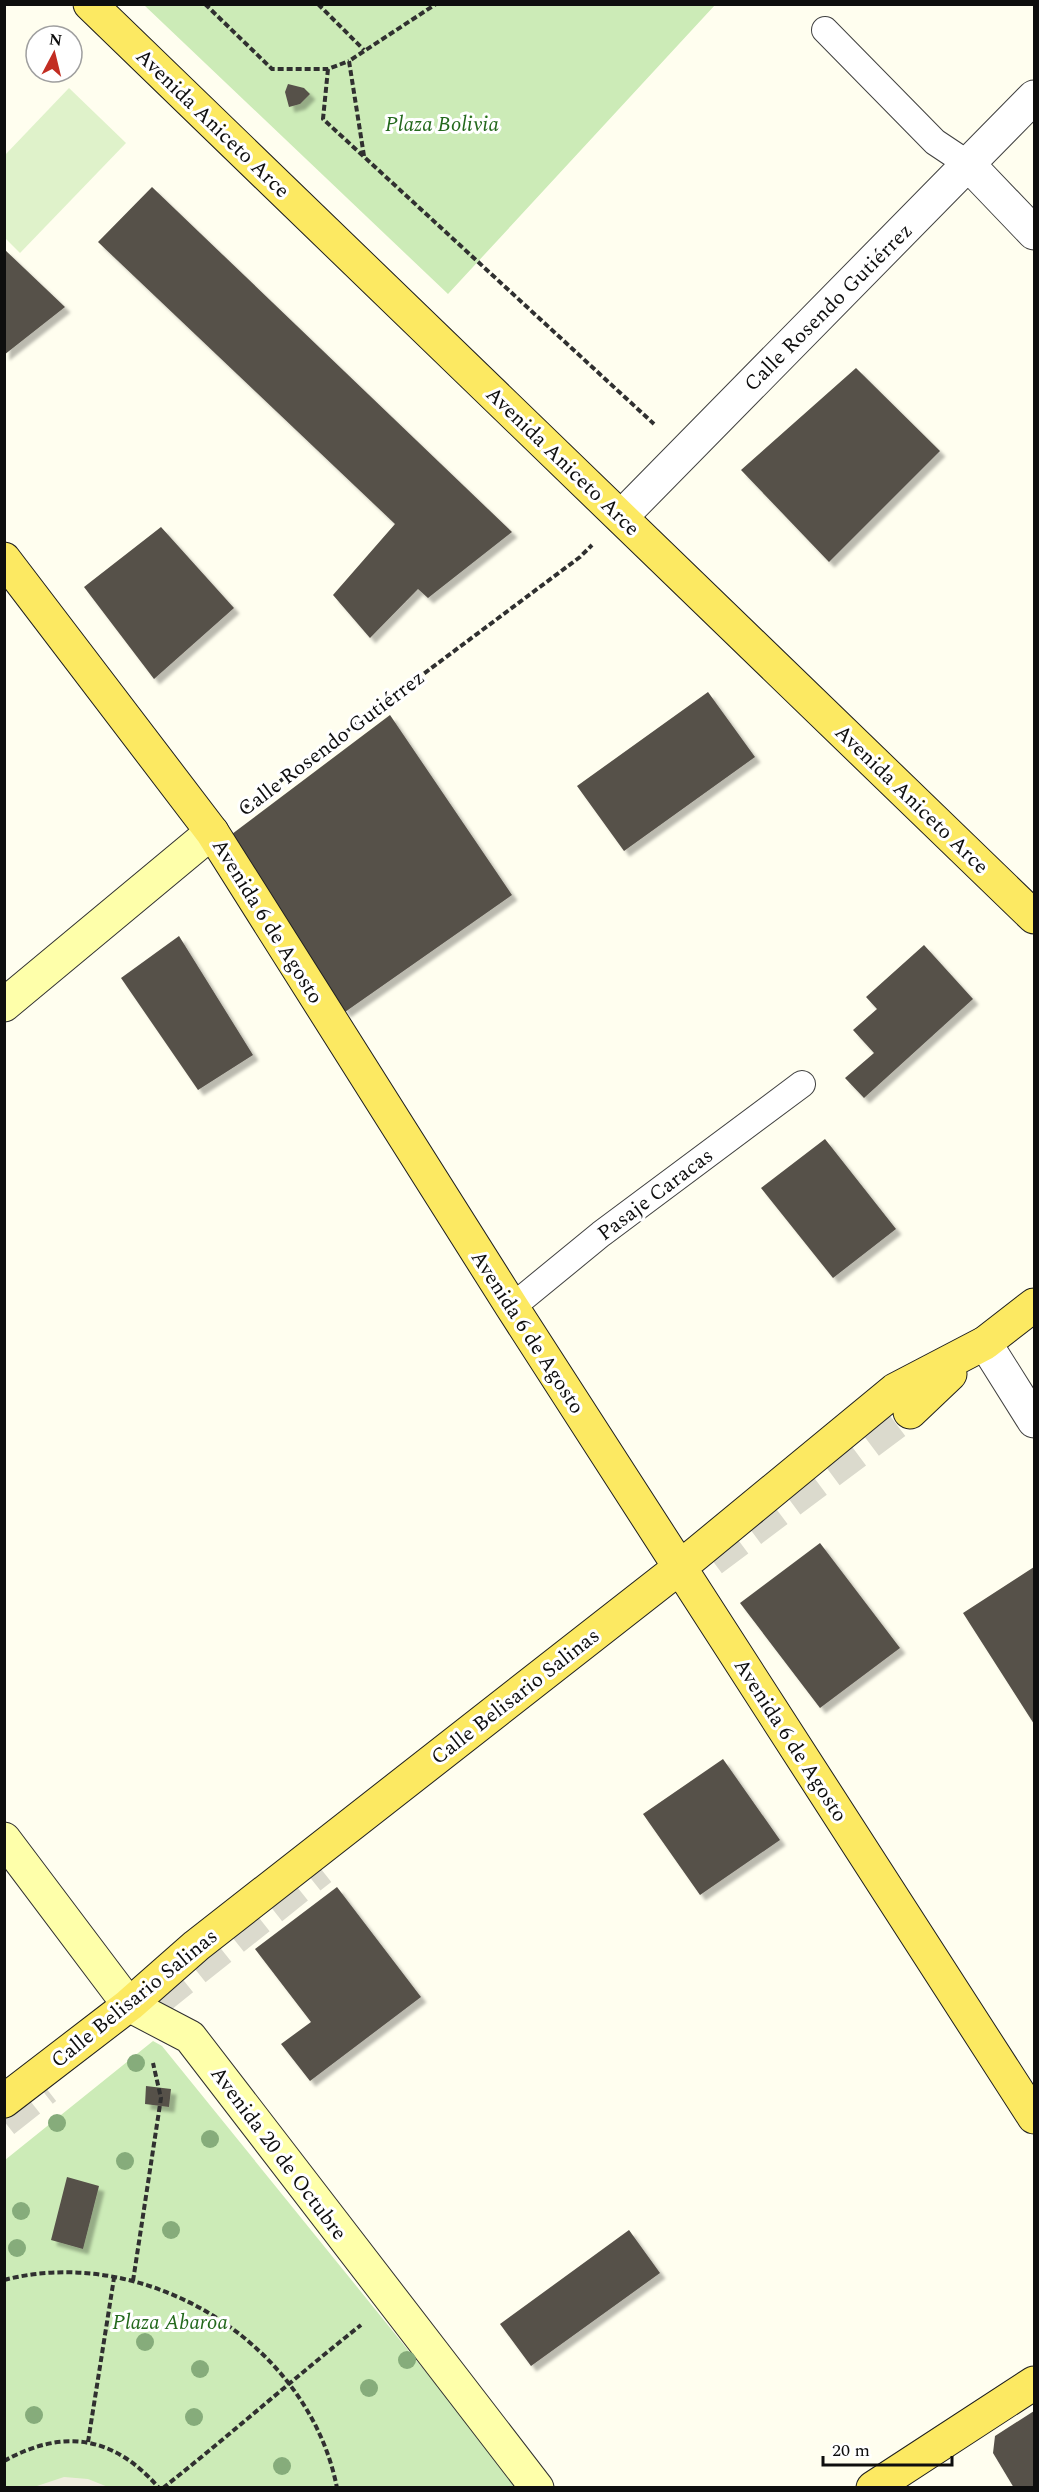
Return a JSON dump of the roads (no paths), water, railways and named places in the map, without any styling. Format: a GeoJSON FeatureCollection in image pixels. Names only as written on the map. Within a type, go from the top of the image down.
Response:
{"type":"FeatureCollection","features":[{"type":"Feature","properties":{"kind":"main road","name":"Avenida Aniceto Arce"},"geometry":{"type":"LineString","coordinates":[[90,4],[1035,917]]}},
{"type":"Feature","properties":{"kind":"main road","name":"Avenida 6 de Agosto"},"geometry":{"type":"LineString","coordinates":[[4,559],[212,832],[679,1568],[1035,2117]]}},
{"type":"Feature","properties":{"kind":"main road"},"geometry":{"type":"LineString","coordinates":[[4,1005],[212,832]]}},
{"type":"Feature","properties":{"kind":"main road","name":"Calle Belisario Salinas"},"geometry":{"type":"LineString","coordinates":[[4,2101],[129,2005],[196,1946],[679,1568],[895,1390],[985,1343],[1035,1305]]}},
{"type":"Feature","properties":{"kind":"main road"},"geometry":{"type":"LineString","coordinates":[[909,1412],[985,1343]]}},
{"type":"Feature","properties":{"kind":"main road","name":"Avenida 20 de Octubre"},"geometry":{"type":"LineString","coordinates":[[4,1839],[129,2005],[190,2037],[537,2487]]}},
{"type":"Feature","properties":{"kind":"main road"},"geometry":{"type":"LineString","coordinates":[[873,2487],[1035,2383]]}},
{"type":"Feature","properties":{"kind":"street","name":"Calle Rosendo Gutiérrez"},"geometry":{"type":"LineString","coordinates":[[621,517],[1035,97]]}},
{"type":"Feature","properties":{"kind":"street"},"geometry":{"type":"LineString","coordinates":[[968,164],[1035,233]]}},
{"type":"Feature","properties":{"kind":"street"},"geometry":{"type":"LineString","coordinates":[[985,1343],[1035,1421]]}},
{"type":"Feature","properties":{"kind":"lane"},"geometry":{"type":"LineString","coordinates":[[825,30],[934,142],[968,164]]}},
{"type":"Feature","properties":{"kind":"lane","name":"Pasaje Caracas"},"geometry":{"type":"LineString","coordinates":[[512,1307],[601,1234],[801,1084]]}},
{"type":"Feature","properties":{"kind":"tunnel"},"geometry":{"type":"LineString","coordinates":[[712,1560],[910,1412]]}},
{"type":"Feature","properties":{"kind":"tunnel"},"geometry":{"type":"LineString","coordinates":[[157,2000],[321,1869]]}},
{"type":"Feature","properties":{"kind":"tunnel"},"geometry":{"type":"LineString","coordinates":[[4,2121],[46,2088]]}},
{"type":"Feature","properties":{"kind":"park label","name":"Plaza Bolivia"},"geometry":{"type":"Point","coordinates":[442,124]}},
{"type":"Feature","properties":{"kind":"park label","name":"Plaza Abaroa"},"geometry":{"type":"Point","coordinates":[170,2322]}}]}
